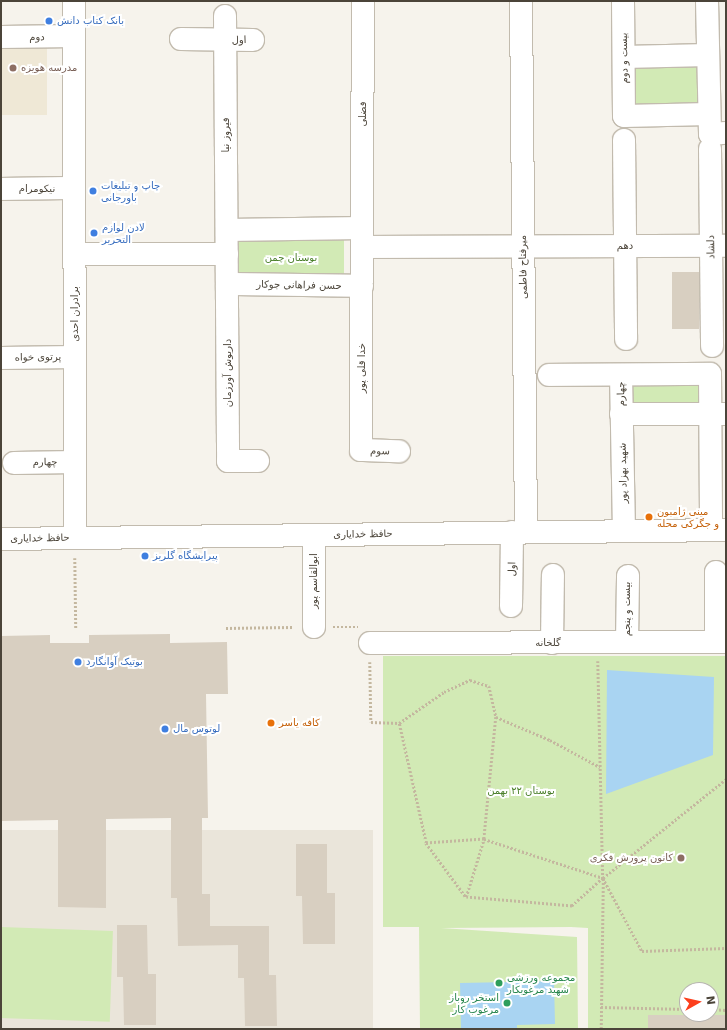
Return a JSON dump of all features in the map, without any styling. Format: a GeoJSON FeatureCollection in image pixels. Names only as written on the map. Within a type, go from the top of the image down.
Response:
{"type":"FeatureCollection","features":[{"type":"Feature","properties":{"kind":"street","name":"برادران احدی"},"geometry":{"type":"LineString","coordinates":[[74,1],[75,538]]}},
{"type":"Feature","properties":{"kind":"street","name":"فضلی"},"geometry":{"type":"LineString","coordinates":[[362,238],[363,1]]}},
{"type":"Feature","properties":{"kind":"street","name":"میرفتاح فاطمی"},"geometry":{"type":"LineString","coordinates":[[519,532],[523,247],[521,1]]}},
{"type":"Feature","properties":{"kind":"street","name":"بیست و دوم"},"geometry":{"type":"LineString","coordinates":[[623,1],[624,116],[709,114]]}},
{"type":"Feature","properties":{"kind":"street"},"geometry":{"type":"LineString","coordinates":[[707,1],[710,134],[726,133]]}},
{"type":"Feature","properties":{"kind":"street","name":"فیروز نیا"},"geometry":{"type":"LineString","coordinates":[[225,16],[227,230]]}},
{"type":"Feature","properties":{"kind":"street","name":"دوم"},"geometry":{"type":"LineString","coordinates":[[1,37],[74,36]]}},
{"type":"Feature","properties":{"kind":"street"},"geometry":{"type":"LineString","coordinates":[[181,39],[225,41]]}},
{"type":"Feature","properties":{"kind":"street","name":"اول"},"geometry":{"type":"LineString","coordinates":[[225,41],[253,40]]}},
{"type":"Feature","properties":{"kind":"street"},"geometry":{"type":"LineString","coordinates":[[624,57],[708,55]]}},
{"type":"Feature","properties":{"kind":"street"},"geometry":{"type":"LineString","coordinates":[[624,140],[626,339]]}},
{"type":"Feature","properties":{"kind":"street","name":"دلشاد"},"geometry":{"type":"LineString","coordinates":[[710,149],[718,246],[712,346]]}},
{"type":"Feature","properties":{"kind":"street","name":"نیکومرام"},"geometry":{"type":"LineString","coordinates":[[1,189],[74,188]]}},
{"type":"Feature","properties":{"kind":"street"},"geometry":{"type":"LineString","coordinates":[[227,284],[227,230],[523,247]]}},
{"type":"Feature","properties":{"kind":"street"},"geometry":{"type":"LineString","coordinates":[[362,238],[362,286]]}},
{"type":"Feature","properties":{"kind":"street","name":"دهم"},"geometry":{"type":"LineString","coordinates":[[523,247],[718,246]]}},
{"type":"Feature","properties":{"kind":"street"},"geometry":{"type":"LineString","coordinates":[[74,254],[227,254]]}},
{"type":"Feature","properties":{"kind":"street","name":"حسن فراهانی جوکار"},"geometry":{"type":"LineString","coordinates":[[227,284],[362,286]]}},
{"type":"Feature","properties":{"kind":"street","name":"داریوش آورزمان"},"geometry":{"type":"LineString","coordinates":[[227,284],[228,461],[258,461]]}},
{"type":"Feature","properties":{"kind":"street","name":"خدا قلی پور"},"geometry":{"type":"LineString","coordinates":[[361,450],[362,286]]}},
{"type":"Feature","properties":{"kind":"street","name":"پرتوی خواه"},"geometry":{"type":"LineString","coordinates":[[1,358],[75,357]]}},
{"type":"Feature","properties":{"kind":"street","name":"چهارم"},"geometry":{"type":"LineString","coordinates":[[710,374],[718,414],[621,414],[621,375],[710,374]]}},
{"type":"Feature","properties":{"kind":"street"},"geometry":{"type":"LineString","coordinates":[[549,376],[621,375]]}},
{"type":"Feature","properties":{"kind":"street","name":"شهید بهزاد پور"},"geometry":{"type":"LineString","coordinates":[[621,414],[624,531]]}},
{"type":"Feature","properties":{"kind":"street"},"geometry":{"type":"LineString","coordinates":[[718,414],[718,530]]}},
{"type":"Feature","properties":{"kind":"street","name":"سوم"},"geometry":{"type":"LineString","coordinates":[[361,450],[399,451]]}},
{"type":"Feature","properties":{"kind":"street","name":"چهارم"},"geometry":{"type":"LineString","coordinates":[[14,463],[75,462]]}},
{"type":"Feature","properties":{"kind":"street","name":"حافظ خدایاری"},"geometry":{"type":"LineString","coordinates":[[1,539],[718,530]]}},
{"type":"Feature","properties":{"kind":"street","name":"اول"},"geometry":{"type":"LineString","coordinates":[[511,606],[519,532]]}},
{"type":"Feature","properties":{"kind":"street","name":"ابوالقاسم پور"},"geometry":{"type":"LineString","coordinates":[[314,535],[314,627]]}},
{"type":"Feature","properties":{"kind":"street"},"geometry":{"type":"LineString","coordinates":[[716,572],[721,642]]}},
{"type":"Feature","properties":{"kind":"street"},"geometry":{"type":"LineString","coordinates":[[552,643],[553,575]]}},
{"type":"Feature","properties":{"kind":"street","name":"بیست و پنجم"},"geometry":{"type":"LineString","coordinates":[[627,642],[628,576]]}},
{"type":"Feature","properties":{"kind":"street","name":"گلخانه"},"geometry":{"type":"LineString","coordinates":[[370,644],[721,642]]}},
{"type":"Feature","properties":{"kind":"path"},"geometry":{"type":"LineString","coordinates":[[75,538],[76,628]]}},
{"type":"Feature","properties":{"kind":"path"},"geometry":{"type":"LineString","coordinates":[[598,643],[603,878],[601,1029]]}},
{"type":"Feature","properties":{"kind":"path"},"geometry":{"type":"LineString","coordinates":[[370,644],[371,722],[399,723],[444,692],[470,680],[489,686],[496,718],[484,839],[466,897]]}},
{"type":"Feature","properties":{"kind":"path"},"geometry":{"type":"LineString","coordinates":[[496,718],[550,740],[600,767]]}},
{"type":"Feature","properties":{"kind":"path"},"geometry":{"type":"LineString","coordinates":[[399,723],[426,843],[466,897],[572,906],[603,878],[726,779]]}},
{"type":"Feature","properties":{"kind":"path"},"geometry":{"type":"LineString","coordinates":[[426,843],[484,839],[603,878],[642,951],[726,948]]}},
{"type":"Feature","properties":{"kind":"path"},"geometry":{"type":"LineString","coordinates":[[601,1007],[679,1009]]}},
{"type":"Feature","properties":{"kind":"shaded area"},"geometry":{"type":"Polygon","coordinates":[[[1,29],[47,29],[47,115],[1,115],[1,29]]]}},
{"type":"Feature","properties":{"kind":"shaded area"},"geometry":{"type":"Polygon","coordinates":[[[1,830],[373,830],[373,1029],[1,1029],[1,830]]]}},
{"type":"Feature","properties":{"kind":"green space"},"geometry":{"type":"Polygon","coordinates":[[[631,64],[701,64],[701,108],[631,108],[631,64]]]}},
{"type":"Feature","properties":{"kind":"green space","name":"بوستان چمن"},"geometry":{"type":"Polygon","coordinates":[[[238,239],[344,239],[344,277],[238,277],[238,239]]]}},
{"type":"Feature","properties":{"kind":"green space"},"geometry":{"type":"Polygon","coordinates":[[[630,377],[704,377],[704,407],[630,407],[630,377]]]}},
{"type":"Feature","properties":{"kind":"green space","name":"بوستان ۲۲ بهمن"},"geometry":{"type":"Polygon","coordinates":[[[383,656],[726,656],[726,1029],[588,1029],[588,928],[571,927],[441,928],[577,937],[578,1029],[420,1029],[419,927],[383,927],[383,656]]]}},
{"type":"Feature","properties":{"kind":"green space"},"geometry":{"type":"Polygon","coordinates":[[[1,927],[113,931],[110,1022],[1,1018],[1,927]]]}},
{"type":"Feature","properties":{"kind":"water"},"geometry":{"type":"Polygon","coordinates":[[[607,670],[714,677],[713,755],[606,794],[607,670]]]}},
{"type":"Feature","properties":{"kind":"water","name":"استخر روباز مرغوب کار"},"geometry":{"type":"Polygon","coordinates":[[[554,981],[555,1024],[517,1025],[517,1029],[461,1029],[460,983],[554,981]]]}},
{"type":"Feature","properties":{"kind":"building"},"geometry":{"type":"Polygon","coordinates":[[[672,272],[699,272],[699,329],[672,329],[672,272]]]}},
{"type":"Feature","properties":{"kind":"building"},"geometry":{"type":"Polygon","coordinates":[[[170,634],[170,643],[227,642],[228,694],[206,694],[208,818],[202,818],[202,894],[210,894],[210,926],[269,926],[269,975],[276,975],[277,1026],[245,1026],[244,978],[238,978],[238,945],[178,946],[177,898],[171,898],[171,818],[106,819],[106,908],[58,907],[58,820],[1,821],[1,636],[50,635],[50,643],[89,643],[89,635],[170,634]]]}},
{"type":"Feature","properties":{"kind":"building"},"geometry":{"type":"Polygon","coordinates":[[[296,844],[327,844],[327,893],[335,893],[335,944],[303,944],[302,896],[296,896],[296,844]]]}},
{"type":"Feature","properties":{"kind":"building"},"geometry":{"type":"Polygon","coordinates":[[[117,925],[147,925],[148,974],[156,974],[156,1025],[124,1025],[123,977],[117,977],[117,925]]]}},
{"type":"Feature","properties":{"kind":"building"},"geometry":{"type":"Polygon","coordinates":[[[648,1015],[679,1015],[679,1022],[719,1022],[719,1015],[726,1015],[726,1029],[648,1029],[648,1015]]]}},
{"type":"Feature","properties":{"kind":"place","name":"بانک کتاب دانش"},"geometry":{"type":"Point","coordinates":[49,21]}},
{"type":"Feature","properties":{"kind":"place","name":"مدرسه هویزه"},"geometry":{"type":"Point","coordinates":[13,68]}},
{"type":"Feature","properties":{"kind":"place","name":"چاپ و تبلیغات باورجانی"},"geometry":{"type":"Point","coordinates":[93,191]}},
{"type":"Feature","properties":{"kind":"place","name":"لادن لوازم التحریر"},"geometry":{"type":"Point","coordinates":[94,233]}},
{"type":"Feature","properties":{"kind":"place","name":"مینی ژامبون و جگرکی محله"},"geometry":{"type":"Point","coordinates":[649,517]}},
{"type":"Feature","properties":{"kind":"place","name":"پیرایشگاه گلریز"},"geometry":{"type":"Point","coordinates":[145,556]}},
{"type":"Feature","properties":{"kind":"place","name":"بوتیک آوانگارد"},"geometry":{"type":"Point","coordinates":[78,662]}},
{"type":"Feature","properties":{"kind":"place","name":"کافه یاسر"},"geometry":{"type":"Point","coordinates":[271,723]}},
{"type":"Feature","properties":{"kind":"place","name":"لوتوس مال"},"geometry":{"type":"Point","coordinates":[165,729]}},
{"type":"Feature","properties":{"kind":"place","name":"کانون پرورش فکری"},"geometry":{"type":"Point","coordinates":[681,858]}},
{"type":"Feature","properties":{"kind":"place","name":"مجموعه ورزشی شهید مرغوبکار"},"geometry":{"type":"Point","coordinates":[499,983]}},
{"type":"Feature","properties":{"kind":"place","name":"استخر روباز مرغوب کار"},"geometry":{"type":"Point","coordinates":[507,1003]}}]}
